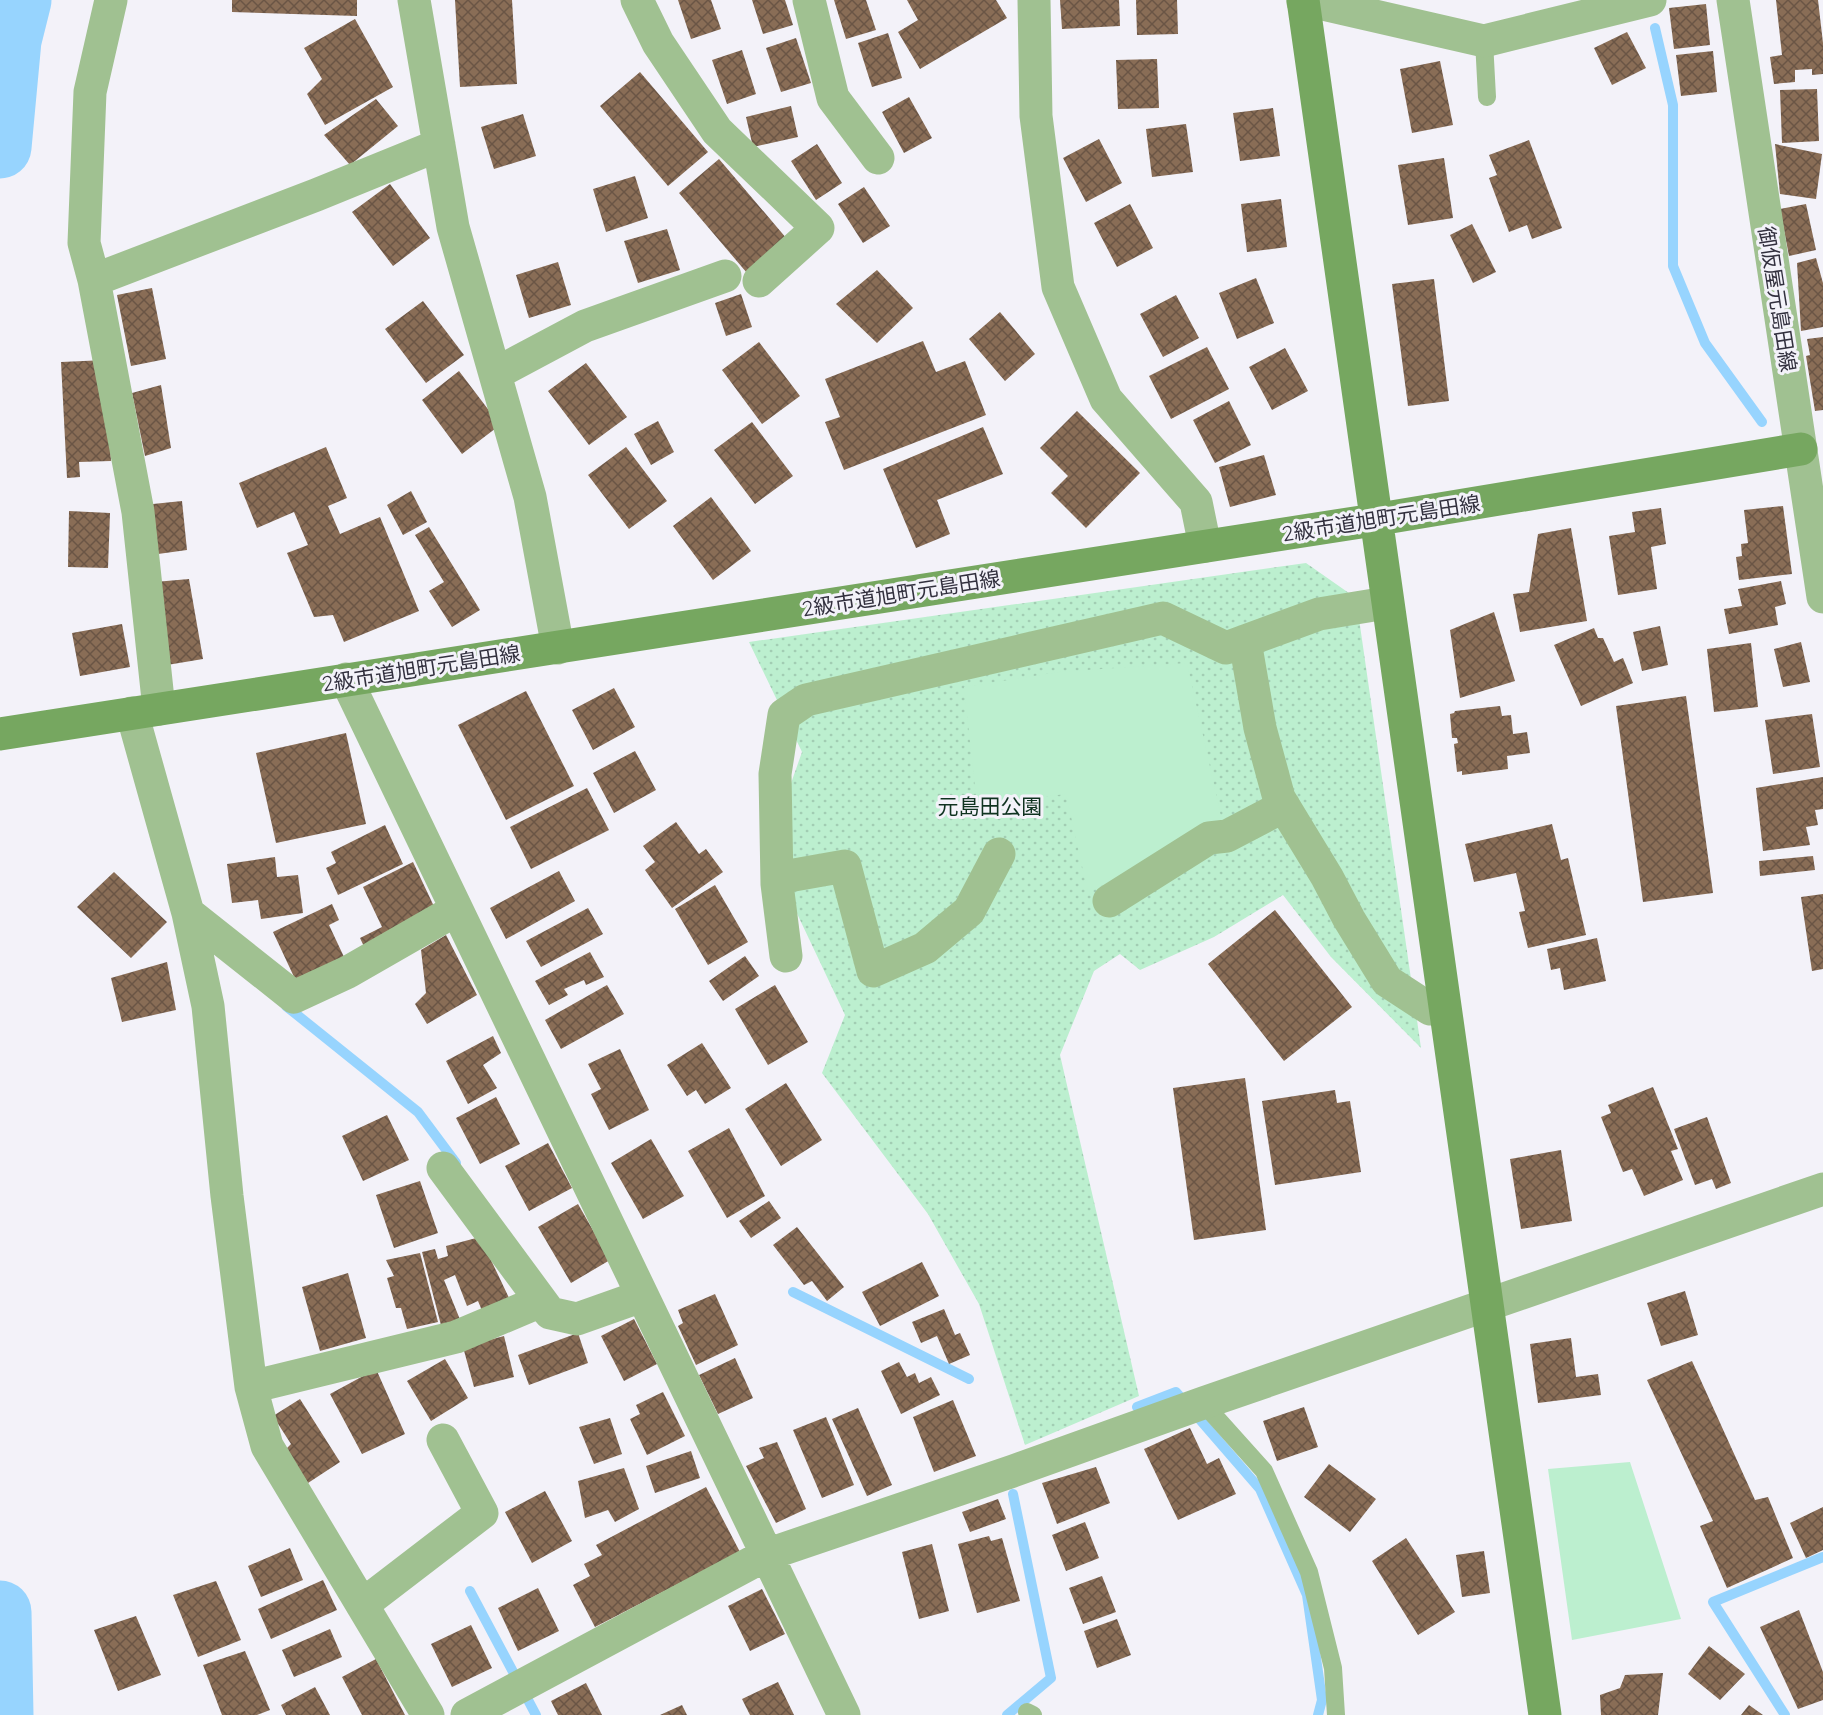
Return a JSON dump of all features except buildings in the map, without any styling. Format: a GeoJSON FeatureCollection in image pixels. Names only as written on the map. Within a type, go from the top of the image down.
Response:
{"type":"FeatureCollection","features":[{"type":"Feature","properties":{"kind":"street"},"geometry":{"type":"LineString","coordinates":[[111,0],[90,93],[84,243],[94,280],[138,512],[146,711],[208,1006],[227,1196],[251,1387],[267,1446],[428,1715]]}},
{"type":"Feature","properties":{"kind":"street"},"geometry":{"type":"LineString","coordinates":[[414,0],[453,227],[530,497],[558,648]]}},
{"type":"Feature","properties":{"kind":"street"},"geometry":{"type":"LineString","coordinates":[[637,0],[658,43],[717,131],[819,228],[759,281]]}},
{"type":"Feature","properties":{"kind":"street"},"geometry":{"type":"LineString","coordinates":[[810,0],[833,98],[878,158]]}},
{"type":"Feature","properties":{"kind":"street"},"geometry":{"type":"LineString","coordinates":[[1034,0],[1036,116],[1058,287],[1106,399],[1196,502],[1205,546]]}},
{"type":"Feature","properties":{"kind":"street"},"geometry":{"type":"LineString","coordinates":[[1545,1715],[1303,1],[1484,41],[1650,0]]}},
{"type":"Feature","properties":{"kind":"street","name":"御仮屋元島田線"},"geometry":{"type":"LineString","coordinates":[[1733,0],[1823,597]]}},
{"type":"Feature","properties":{"kind":"street"},"geometry":{"type":"LineString","coordinates":[[94,280],[439,145]]}},
{"type":"Feature","properties":{"kind":"street"},"geometry":{"type":"LineString","coordinates":[[495,374],[585,326],[725,276]]}},
{"type":"Feature","properties":{"kind":"street","name":"2級市道旭町元島田線"},"geometry":{"type":"LineString","coordinates":[[0,734],[1376,519],[1801,449]]}},
{"type":"Feature","properties":{"kind":"street"},"geometry":{"type":"LineString","coordinates":[[786,956],[777,878],[775,774],[784,715],[806,700],[1163,618],[1226,648],[1319,614],[1374,605]]}},
{"type":"Feature","properties":{"kind":"street"},"geometry":{"type":"LineString","coordinates":[[1245,641],[1260,728],[1279,798],[1387,981],[1430,1010]]}},
{"type":"Feature","properties":{"kind":"street"},"geometry":{"type":"LineString","coordinates":[[345,680],[844,1715]]}},
{"type":"Feature","properties":{"kind":"street"},"geometry":{"type":"LineString","coordinates":[[1109,901],[1209,838],[1227,836],[1284,806]]}},
{"type":"Feature","properties":{"kind":"street"},"geometry":{"type":"LineString","coordinates":[[777,878],[845,866],[873,970],[925,948],[969,911],[999,854]]}},
{"type":"Feature","properties":{"kind":"street"},"geometry":{"type":"LineString","coordinates":[[188,913],[294,997],[348,972],[456,910]]}},
{"type":"Feature","properties":{"kind":"street"},"geometry":{"type":"LineString","coordinates":[[443,1168],[550,1313],[577,1319],[642,1296]]}},
{"type":"Feature","properties":{"kind":"street"},"geometry":{"type":"LineString","coordinates":[[467,1715],[766,1555],[1823,1189]]}},
{"type":"Feature","properties":{"kind":"street"},"geometry":{"type":"LineString","coordinates":[[251,1387],[456,1337],[541,1301]]}},
{"type":"Feature","properties":{"kind":"street"},"geometry":{"type":"LineString","coordinates":[[362,1605],[482,1513],[442,1440]]}},
{"type":"Feature","properties":{"kind":"lane"},"geometry":{"type":"LineString","coordinates":[[1484,41],[1487,96]]}},
{"type":"Feature","properties":{"kind":"lane"},"geometry":{"type":"LineString","coordinates":[[1203,1403],[1264,1471],[1310,1572],[1333,1668],[1336,1715]]}},
{"type":"Feature","properties":{"kind":"green space","name":"元島田公園"},"geometry":{"type":"Polygon","coordinates":[[[1306,563],[1356,598],[1421,1048],[1331,957],[1283,895],[1214,937],[1140,970],[1120,954],[1094,971],[1060,1055],[1139,1396],[1025,1445],[979,1304],[928,1214],[822,1073],[845,1015],[784,886],[783,806],[802,752],[749,642],[1306,563]]]}},
{"type":"Feature","properties":{"kind":"green space"},"geometry":{"type":"Polygon","coordinates":[[[1187,663],[1222,821],[1088,893],[1066,794],[977,805],[964,687],[1059,672],[1187,663]]]}},
{"type":"Feature","properties":{"kind":"green space"},"geometry":{"type":"Polygon","coordinates":[[[1630,1462],[1681,1619],[1572,1640],[1548,1469],[1630,1462]]]}},
{"type":"Feature","properties":{"kind":"waterway"},"geometry":{"type":"LineString","coordinates":[[0,147],[10,40],[20,0]]}},
{"type":"Feature","properties":{"kind":"waterway"},"geometry":{"type":"LineString","coordinates":[[1655,28],[1673,105],[1673,266],[1705,343],[1762,422]]}},
{"type":"Feature","properties":{"kind":"waterway"},"geometry":{"type":"LineString","coordinates":[[286,1006],[418,1112],[456,1163]]}},
{"type":"Feature","properties":{"kind":"waterway"},"geometry":{"type":"LineString","coordinates":[[793,1292],[969,1379]]}},
{"type":"Feature","properties":{"kind":"waterway"},"geometry":{"type":"LineString","coordinates":[[1137,1407],[1176,1392],[1260,1489],[1307,1595],[1322,1700],[1318,1715]]}},
{"type":"Feature","properties":{"kind":"waterway"},"geometry":{"type":"LineString","coordinates":[[1007,1715],[1051,1678],[1013,1494]]}},
{"type":"Feature","properties":{"kind":"waterway"},"geometry":{"type":"LineString","coordinates":[[1785,1715],[1713,1602],[1823,1557]]}},
{"type":"Feature","properties":{"kind":"waterway"},"geometry":{"type":"LineString","coordinates":[[470,1591],[536,1715]]}},
{"type":"Feature","properties":{"kind":"waterway"},"geometry":{"type":"LineString","coordinates":[[0,1612],[2,1715]]}}]}
